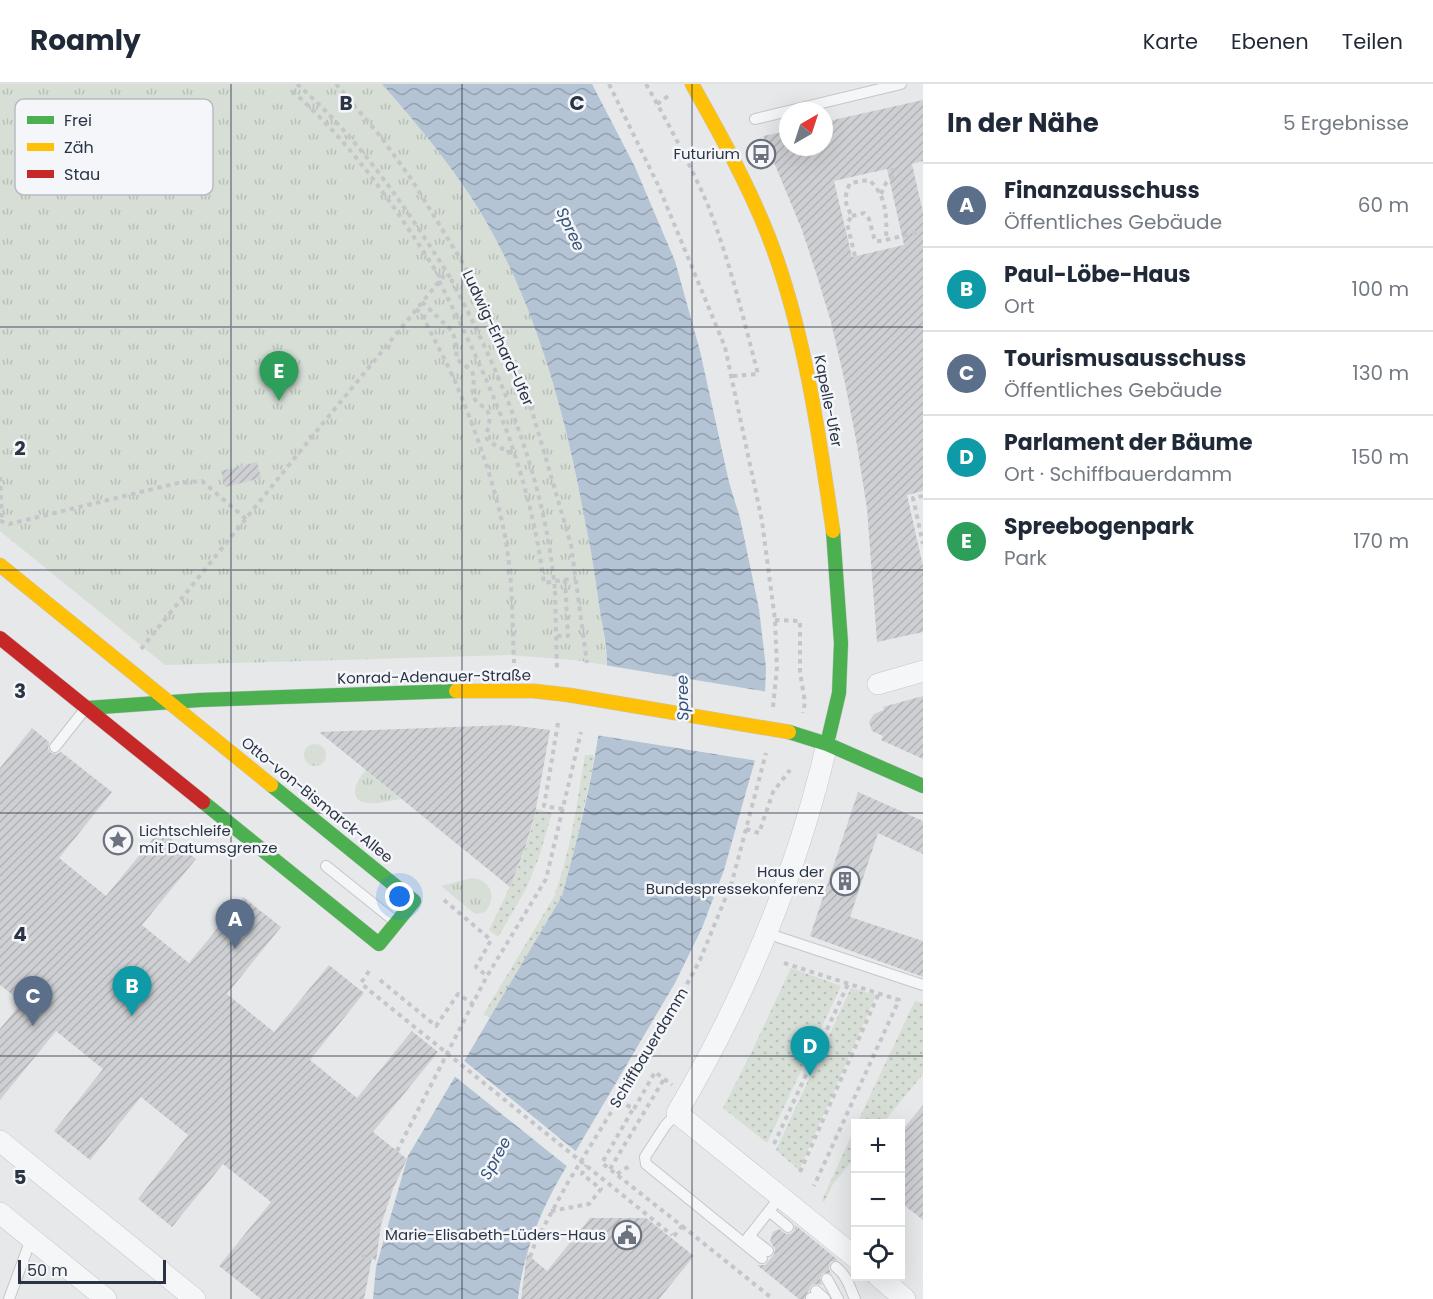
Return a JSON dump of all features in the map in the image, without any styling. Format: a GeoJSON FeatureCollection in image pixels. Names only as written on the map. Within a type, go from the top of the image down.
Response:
{"type":"FeatureCollection","features":[{"type":"Feature","properties":{"kind":"street","name":"Kapelle-Ufer"},"geometry":{"type":"LineString","coordinates":[[692,84],[738,165],[769,237],[792,311],[807,376],[821,448],[834,538],[841,643],[839,693],[827,744]]}},
{"type":"Feature","properties":{"kind":"street","name":"Otto-von-Bismarck-Allee"},"geometry":{"type":"LineString","coordinates":[[0,565],[414,901],[379,944],[0,638]]}},
{"type":"Feature","properties":{"kind":"street"},"geometry":{"type":"LineString","coordinates":[[878,684],[923,671]]}},
{"type":"Feature","properties":{"kind":"street","name":"Konrad-Adenauer-Straße"},"geometry":{"type":"LineString","coordinates":[[87,708],[501,690],[534,691],[789,732],[827,744],[923,786]]}},
{"type":"Feature","properties":{"kind":"street"},"geometry":{"type":"LineString","coordinates":[[827,744],[795,854],[766,933],[740,994],[682,1105],[775,1204],[846,1263]]}},
{"type":"Feature","properties":{"kind":"street"},"geometry":{"type":"LineString","coordinates":[[0,1141],[195,1299]]}},
{"type":"Feature","properties":{"kind":"street"},"geometry":{"type":"LineString","coordinates":[[0,1213],[105,1299]]}},
{"type":"Feature","properties":{"kind":"street"},"geometry":{"type":"LineString","coordinates":[[884,1281],[905,1299]]}},
{"type":"Feature","properties":{"kind":"lane"},"geometry":{"type":"LineString","coordinates":[[755,119],[901,84]]}},
{"type":"Feature","properties":{"kind":"lane"},"geometry":{"type":"LineString","coordinates":[[55,747],[87,708]]}},
{"type":"Feature","properties":{"kind":"lane"},"geometry":{"type":"LineString","coordinates":[[326,866],[397,923]]}},
{"type":"Feature","properties":{"kind":"lane"},"geometry":{"type":"LineString","coordinates":[[766,933],[923,985]]}},
{"type":"Feature","properties":{"kind":"lane"},"geometry":{"type":"LineString","coordinates":[[682,1105],[645,1157],[646,1164],[765,1255]]}},
{"type":"Feature","properties":{"kind":"lane"},"geometry":{"type":"LineString","coordinates":[[747,1240],[775,1204],[788,1227]]}},
{"type":"Feature","properties":{"kind":"lane"},"geometry":{"type":"LineString","coordinates":[[9,1299],[31,1239]]}},
{"type":"Feature","properties":{"kind":"lane"},"geometry":{"type":"LineString","coordinates":[[846,1263],[855,1299]]}},
{"type":"Feature","properties":{"kind":"lane"},"geometry":{"type":"LineString","coordinates":[[826,1279],[838,1299]]}},
{"type":"Feature","properties":{"kind":"lane"},"geometry":{"type":"LineString","coordinates":[[813,1296],[825,1299]]}},
{"type":"Feature","properties":{"kind":"path"},"geometry":{"type":"LineString","coordinates":[[297,84],[343,130],[375,168],[423,234],[451,279],[495,368],[525,446],[541,503],[555,591],[557,666]]}},
{"type":"Feature","properties":{"kind":"path","name":"Ludwig-Erhard-Ufer"},"geometry":{"type":"LineString","coordinates":[[336,84],[400,163],[465,266],[528,397],[571,546],[587,663]]}},
{"type":"Feature","properties":{"kind":"path"},"geometry":{"type":"LineString","coordinates":[[609,84],[658,185],[725,347],[733,376],[762,521],[775,621],[777,667],[771,717]]}},
{"type":"Feature","properties":{"kind":"path"},"geometry":{"type":"LineString","coordinates":[[646,84],[674,133],[707,204],[737,293],[758,374],[733,376]]}},
{"type":"Feature","properties":{"kind":"path"},"geometry":{"type":"LineString","coordinates":[[292,91],[324,122],[369,173],[399,214],[440,280],[478,357],[502,413],[531,508],[544,583],[576,578]]}},
{"type":"Feature","properties":{"kind":"path"},"geometry":{"type":"LineString","coordinates":[[657,104],[669,96]]}},
{"type":"Feature","properties":{"kind":"path"},"geometry":{"type":"LineString","coordinates":[[881,194],[892,177],[893,168]]}},
{"type":"Feature","properties":{"kind":"path"},"geometry":{"type":"LineString","coordinates":[[852,216],[845,205],[845,194],[850,183],[869,180],[881,194],[885,208],[886,240]]}},
{"type":"Feature","properties":{"kind":"path"},"geometry":{"type":"LineString","coordinates":[[855,256],[847,223],[852,216],[864,213],[869,219],[875,241],[918,232]]}},
{"type":"Feature","properties":{"kind":"path"},"geometry":{"type":"LineString","coordinates":[[126,668],[447,272]]}},
{"type":"Feature","properties":{"kind":"path"},"geometry":{"type":"LineString","coordinates":[[422,302],[452,331],[457,360],[470,369],[474,376],[473,393],[476,401],[488,411],[490,417],[486,432],[487,439],[496,446],[515,454]]}},
{"type":"Feature","properties":{"kind":"path"},"geometry":{"type":"LineString","coordinates":[[416,309],[422,314],[453,378],[475,431],[504,528],[513,591],[514,663]]}},
{"type":"Feature","properties":{"kind":"path"},"geometry":{"type":"LineString","coordinates":[[0,477],[1,523],[9,524],[178,483],[202,481],[246,519]]}},
{"type":"Feature","properties":{"kind":"path"},"geometry":{"type":"LineString","coordinates":[[923,496],[913,498],[923,544]]}},
{"type":"Feature","properties":{"kind":"path"},"geometry":{"type":"LineString","coordinates":[[557,636],[568,636],[565,580]]}},
{"type":"Feature","properties":{"kind":"path"},"geometry":{"type":"LineString","coordinates":[[775,621],[800,621],[800,672],[805,702],[802,714]]}},
{"type":"Feature","properties":{"kind":"path"},"geometry":{"type":"LineString","coordinates":[[558,723],[544,806],[563,809]]}},
{"type":"Feature","properties":{"kind":"path"},"geometry":{"type":"LineString","coordinates":[[397,1151],[488,976],[546,879],[581,732]]}},
{"type":"Feature","properties":{"kind":"path","name":"Schiffbauerdamm"},"geometry":{"type":"LineString","coordinates":[[530,1257],[551,1211],[667,1021],[700,960],[732,882],[766,750]]}},
{"type":"Feature","properties":{"kind":"path"},"geometry":{"type":"LineString","coordinates":[[746,829],[759,833],[773,792],[790,770]]}},
{"type":"Feature","properties":{"kind":"path"},"geometry":{"type":"LineString","coordinates":[[444,900],[492,940],[476,967],[488,976]]}},
{"type":"Feature","properties":{"kind":"path"},"geometry":{"type":"LineString","coordinates":[[784,963],[899,1000],[814,1186]]}},
{"type":"Feature","properties":{"kind":"path"},"geometry":{"type":"LineString","coordinates":[[369,971],[361,983],[370,991],[672,1235],[674,1236],[682,1226]]}},
{"type":"Feature","properties":{"kind":"path"},"geometry":{"type":"LineString","coordinates":[[380,980],[436,1026],[458,994],[473,1004]]}},
{"type":"Feature","properties":{"kind":"path"},"geometry":{"type":"LineString","coordinates":[[774,1144],[848,984]]}},
{"type":"Feature","properties":{"kind":"path"},"geometry":{"type":"LineString","coordinates":[[800,1172],[879,993]]}},
{"type":"Feature","properties":{"kind":"path"},"geometry":{"type":"LineString","coordinates":[[682,1105],[664,1079],[655,1072],[602,1163],[773,1299]]}},
{"type":"Feature","properties":{"kind":"path"},"geometry":{"type":"LineString","coordinates":[[610,1168],[664,1079]]}},
{"type":"Feature","properties":{"kind":"path"},"geometry":{"type":"LineString","coordinates":[[619,1100],[633,1109]]}},
{"type":"Feature","properties":{"kind":"path"},"geometry":{"type":"LineString","coordinates":[[551,1211],[589,1204],[601,1189],[582,1174],[586,1165]]}},
{"type":"Feature","properties":{"kind":"path"},"geometry":{"type":"LineString","coordinates":[[364,1252],[364,1258]]}},
{"type":"Feature","properties":{"kind":"green space"},"geometry":{"type":"Polygon","coordinates":[[[0,84],[382,84],[414,120],[463,185],[497,241],[524,297],[554,386],[569,447],[586,524],[602,618],[607,665],[508,655],[165,665],[0,531],[0,84]]]}},
{"type":"Feature","properties":{"kind":"green space"},"geometry":{"type":"Polygon","coordinates":[[[315,744],[323,747],[326,755],[323,763],[315,766],[307,763],[304,755],[307,747],[315,744]]]}},
{"type":"Feature","properties":{"kind":"green space"},"geometry":{"type":"Polygon","coordinates":[[[585,755],[594,755],[593,765],[562,896],[491,1017],[483,1015],[554,897],[569,845],[585,755]]]}},
{"type":"Feature","properties":{"kind":"green space"},"geometry":{"type":"Polygon","coordinates":[[[366,770],[401,799],[367,803],[357,798],[355,789],[366,770]]]}},
{"type":"Feature","properties":{"kind":"green space"},"geometry":{"type":"Polygon","coordinates":[[[536,809],[552,813],[539,857],[526,889],[498,937],[489,930],[523,856],[536,809]]]}},
{"type":"Feature","properties":{"kind":"green space"},"geometry":{"type":"Polygon","coordinates":[[[471,878],[483,882],[490,890],[491,900],[485,912],[475,914],[441,886],[471,878]]]}},
{"type":"Feature","properties":{"kind":"green space"},"geometry":{"type":"Polygon","coordinates":[[[791,968],[841,986],[767,1143],[723,1108],[791,968]]]}},
{"type":"Feature","properties":{"kind":"green space"},"geometry":{"type":"Polygon","coordinates":[[[851,988],[876,995],[799,1170],[776,1150],[851,988]]]}},
{"type":"Feature","properties":{"kind":"green space"},"geometry":{"type":"Polygon","coordinates":[[[915,1001],[923,1003],[923,1074],[886,1119],[859,1119],[915,1001]]]}},
{"type":"Feature","properties":{"kind":"green space"},"geometry":{"type":"Polygon","coordinates":[[[851,1137],[851,1162],[833,1184],[824,1202],[822,1200],[851,1137]]]}},
{"type":"Feature","properties":{"kind":"water","name":"Spree"},"geometry":{"type":"Polygon","coordinates":[[[382,84],[592,84],[635,167],[675,261],[700,351],[729,482],[740,518],[759,609],[766,668],[765,692],[755,760],[724,870],[702,928],[675,983],[550,1195],[527,1253],[518,1299],[373,1299],[376,1267],[408,1156],[562,896],[595,757],[606,676],[606,644],[578,483],[557,397],[529,312],[512,271],[469,194],[449,165],[382,84]]]}},
{"type":"Feature","properties":{"kind":"pier"},"geometry":{"type":"Polygon","coordinates":[[[604,665],[768,692],[758,761],[596,735],[604,665]]]}},
{"type":"Feature","properties":{"kind":"pier"},"geometry":{"type":"Polygon","coordinates":[[[462,1059],[578,1153],[569,1168],[453,1075],[462,1059]]]}},
{"type":"Feature","properties":{"kind":"building"},"geometry":{"type":"Polygon","coordinates":[[[923,100],[923,161],[912,164],[923,212],[923,491],[907,495],[923,566],[923,632],[877,642],[867,509],[845,383],[831,322],[802,230],[763,136],[779,133],[779,156],[833,156],[833,120],[923,100]],[[887,169],[834,181],[852,257],[904,245],[887,169]]]}},
{"type":"Feature","properties":{"kind":"building"},"geometry":{"type":"Polygon","coordinates":[[[257,462],[261,478],[225,487],[221,471],[257,462]]]}},
{"type":"Feature","properties":{"kind":"building"},"geometry":{"type":"Polygon","coordinates":[[[923,696],[923,759],[881,740],[883,736],[872,731],[869,722],[874,714],[884,710],[883,707],[923,696]]]}},
{"type":"Feature","properties":{"kind":"building"},"geometry":{"type":"Polygon","coordinates":[[[509,725],[550,730],[535,814],[510,887],[319,732],[509,725]]]}},
{"type":"Feature","properties":{"kind":"building"},"geometry":{"type":"Polygon","coordinates":[[[32,728],[49,742],[48,749],[51,753],[61,752],[112,792],[59,858],[106,896],[160,830],[196,859],[142,925],[189,963],[243,897],[281,927],[227,994],[274,1032],[329,965],[364,993],[310,1060],[357,1098],[412,1031],[438,1052],[373,1132],[407,1159],[393,1189],[381,1225],[376,1261],[372,1258],[364,1299],[261,1299],[219,1266],[271,1202],[223,1164],[172,1227],[138,1199],[188,1135],[141,1097],[90,1160],[54,1131],[103,1069],[56,1031],[0,1100],[0,1029],[22,1002],[0,985],[0,768],[32,728]]]}},
{"type":"Feature","properties":{"kind":"building","name":"Haus der Bundespressekonferenz"},"geometry":{"type":"Polygon","coordinates":[[[858,792],[923,821],[923,854],[878,833],[850,917],[923,941],[923,977],[810,936],[858,792]]]}},
{"type":"Feature","properties":{"kind":"building"},"geometry":{"type":"Polygon","coordinates":[[[923,1105],[923,1220],[905,1206],[905,1127],[923,1105]]]}},
{"type":"Feature","properties":{"kind":"building","name":"Marie-Elisabeth-Lüders-Haus"},"geometry":{"type":"Polygon","coordinates":[[[590,1218],[646,1218],[694,1256],[659,1299],[521,1299],[527,1254],[547,1271],[590,1218]]]}},
{"type":"Feature","properties":{"kind":"building"},"geometry":{"type":"Polygon","coordinates":[[[795,1225],[838,1260],[830,1262],[831,1273],[823,1273],[820,1278],[822,1285],[811,1286],[804,1299],[799,1299],[757,1265],[765,1265],[774,1255],[775,1249],[770,1241],[773,1232],[779,1229],[790,1234],[794,1231],[795,1225]]]}},
{"type":"Feature","properties":{"kind":"traffic: fast"},"geometry":{"type":"LineString","coordinates":[[827,744],[839,693],[841,643],[833,531]]}},
{"type":"Feature","properties":{"kind":"traffic: fast"},"geometry":{"type":"LineString","coordinates":[[87,708],[200,700],[456,691]]}},
{"type":"Feature","properties":{"kind":"traffic: fast"},"geometry":{"type":"LineString","coordinates":[[789,732],[827,744],[923,786]]}},
{"type":"Feature","properties":{"kind":"traffic: fast"},"geometry":{"type":"LineString","coordinates":[[203,802],[379,944],[414,901],[271,785]]}},
{"type":"Feature","properties":{"kind":"traffic: slow"},"geometry":{"type":"LineString","coordinates":[[692,84],[751,196],[781,270],[809,381],[833,531]]}},
{"type":"Feature","properties":{"kind":"traffic: slow"},"geometry":{"type":"LineString","coordinates":[[0,565],[271,785]]}},
{"type":"Feature","properties":{"kind":"traffic: slow"},"geometry":{"type":"LineString","coordinates":[[456,691],[534,691],[569,695]]}},
{"type":"Feature","properties":{"kind":"traffic: slow"},"geometry":{"type":"LineString","coordinates":[[569,695],[789,732]]}},
{"type":"Feature","properties":{"kind":"traffic: jam"},"geometry":{"type":"LineString","coordinates":[[0,638],[203,802]]}},
{"type":"Feature","properties":{"kind":"place","name":"Futurium"},"geometry":{"type":"Point","coordinates":[761,154]}},
{"type":"Feature","properties":{"kind":"place","name":"Spreebogenpark"},"geometry":{"type":"Point","coordinates":[279,401]}},
{"type":"Feature","properties":{"kind":"place","name":"Lichtschleife mit Datumsgrenze"},"geometry":{"type":"Point","coordinates":[118,840]}},
{"type":"Feature","properties":{"kind":"place","name":"Haus der Bundespressekonferenz"},"geometry":{"type":"Point","coordinates":[845,881]}},
{"type":"Feature","properties":{"kind":"place","name":"Finanzausschuss"},"geometry":{"type":"Point","coordinates":[235,949]}},
{"type":"Feature","properties":{"kind":"place","name":"Paul-Löbe-Haus"},"geometry":{"type":"Point","coordinates":[132,1016]}},
{"type":"Feature","properties":{"kind":"place","name":"Tourismusausschuss"},"geometry":{"type":"Point","coordinates":[33,1026]}},
{"type":"Feature","properties":{"kind":"place","name":"Parlament der Bäume"},"geometry":{"type":"Point","coordinates":[810,1076]}},
{"type":"Feature","properties":{"kind":"place","name":"Marie-Elisabeth-Lüders-Haus"},"geometry":{"type":"Point","coordinates":[627,1235]}}]}
